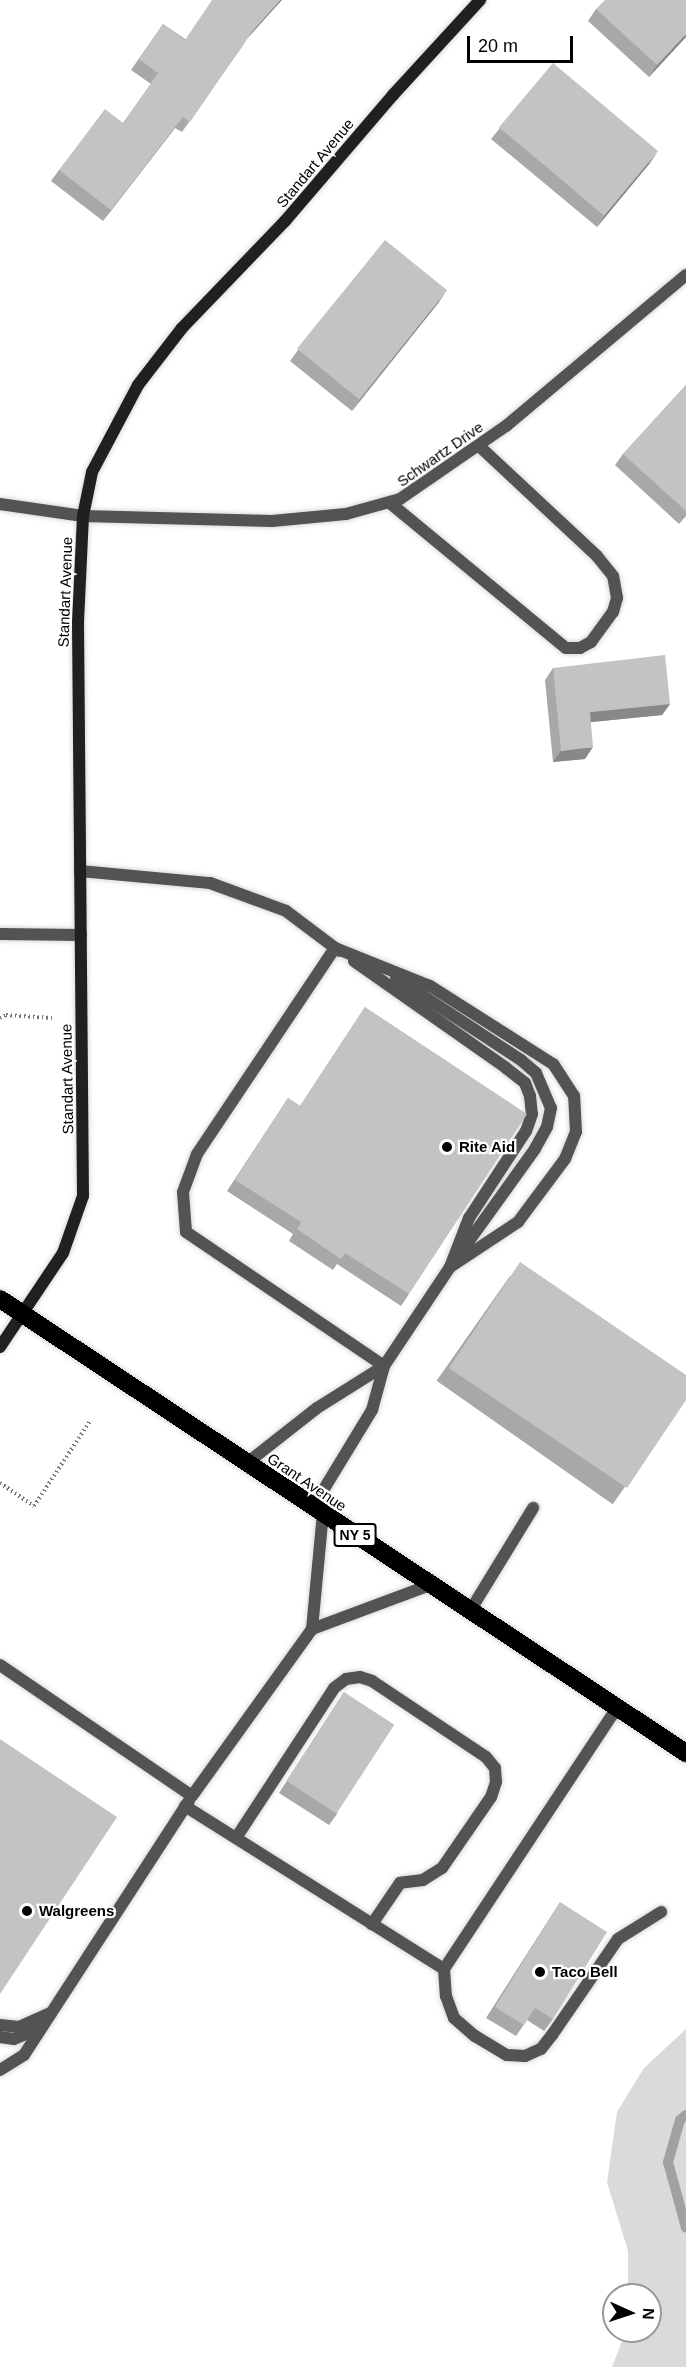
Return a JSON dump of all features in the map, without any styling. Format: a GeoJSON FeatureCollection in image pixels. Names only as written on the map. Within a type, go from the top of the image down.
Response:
{"type":"FeatureCollection","features":[{"type":"Feature","properties":{"kind":"highway","name":"Grant Avenue"},"geometry":{"type":"LineString","coordinates":[[0,1299],[686,1753]]}},
{"type":"Feature","properties":{"kind":"street","name":"Standart Avenue"},"geometry":{"type":"LineString","coordinates":[[0,1347],[25,1314],[63,1253],[83,1196],[78,622],[83,516],[92,472],[138,385],[182,328],[285,221],[393,94],[480,0]]}},
{"type":"Feature","properties":{"kind":"street","name":"Schwartz Drive"},"geometry":{"type":"LineString","coordinates":[[0,504],[83,516],[272,521],[346,514],[390,503],[423,487],[479,446],[686,275]]}},
{"type":"Feature","properties":{"kind":"street"},"geometry":{"type":"LineString","coordinates":[[390,503],[566,648],[579,648],[591,642],[614,612],[617,598],[613,576],[597,556],[479,446]]}},
{"type":"Feature","properties":{"kind":"street"},"geometry":{"type":"LineString","coordinates":[[80,871],[210,883],[286,911],[525,1083],[530,1096],[532,1114],[526,1131],[469,1218],[450,1267]]}},
{"type":"Feature","properties":{"kind":"street"},"geometry":{"type":"LineString","coordinates":[[0,934],[81,935]]}},
{"type":"Feature","properties":{"kind":"street"},"geometry":{"type":"LineString","coordinates":[[335,948],[430,986],[553,1064],[574,1096],[576,1132],[565,1159],[518,1222],[450,1267]]}},
{"type":"Feature","properties":{"kind":"street"},"geometry":{"type":"LineString","coordinates":[[335,948],[197,1154],[183,1192],[186,1232],[384,1366]]}},
{"type":"Feature","properties":{"kind":"street"},"geometry":{"type":"LineString","coordinates":[[0,2070],[24,2055],[189,1801],[312,1629],[318,1510],[372,1410],[384,1366],[450,1267],[535,1149],[547,1127],[551,1108],[536,1073],[520,1060],[373,963]]}},
{"type":"Feature","properties":{"kind":"street"},"geometry":{"type":"LineString","coordinates":[[247,1463],[332,1397],[384,1366]]}},
{"type":"Feature","properties":{"kind":"street"},"geometry":{"type":"LineString","coordinates":[[470,1611],[533,1508]]}},
{"type":"Feature","properties":{"kind":"street"},"geometry":{"type":"LineString","coordinates":[[312,1629],[430,1585]]}},
{"type":"Feature","properties":{"kind":"street"},"geometry":{"type":"LineString","coordinates":[[0,1665],[189,1801],[236,1838],[444,1969]]}},
{"type":"Feature","properties":{"kind":"street"},"geometry":{"type":"LineString","coordinates":[[236,1838],[334,1688],[346,1679],[360,1677],[372,1681],[486,1757],[495,1768],[496,1782],[491,1797],[442,1868],[423,1880],[400,1883],[372,1924]]}},
{"type":"Feature","properties":{"kind":"street"},"geometry":{"type":"LineString","coordinates":[[617,1708],[444,1969],[446,1996],[454,2018],[475,2036],[507,2055],[525,2056],[541,2049],[618,1939],[661,1912]]}},
{"type":"Feature","properties":{"kind":"street"},"geometry":{"type":"LineString","coordinates":[[0,2025],[19,2027],[51,2013]]}},
{"type":"Feature","properties":{"kind":"street"},"geometry":{"type":"LineString","coordinates":[[0,2037],[14,2039],[42,2027]]}},
{"type":"Feature","properties":{"kind":"path"},"geometry":{"type":"LineString","coordinates":[[0,1018],[6,1015],[52,1017]]}},
{"type":"Feature","properties":{"kind":"path"},"geometry":{"type":"LineString","coordinates":[[0,1483],[34,1506],[90,1421]]}},
{"type":"Feature","properties":{"kind":"shaded area"},"geometry":{"type":"Polygon","coordinates":[[[686,2029],[686,2367],[612,2367],[621,2343],[662,2343],[662,2283],[628,2283],[628,2251],[607,2182],[617,2112],[644,2068],[686,2029]]]}},
{"type":"Feature","properties":{"kind":"building"},"geometry":{"type":"Polygon","coordinates":[[[212,0],[280,0],[253,30],[190,122],[183,117],[111,210],[59,170],[105,109],[123,123],[158,73],[139,59],[163,24],[185,40],[212,0]]]}},
{"type":"Feature","properties":{"kind":"building"},"geometry":{"type":"Polygon","coordinates":[[[605,0],[686,0],[686,34],[657,65],[596,9],[605,0]]]}},
{"type":"Feature","properties":{"kind":"building"},"geometry":{"type":"Polygon","coordinates":[[[553,63],[658,151],[604,215],[499,127],[553,63]]]}},
{"type":"Feature","properties":{"kind":"building"},"geometry":{"type":"Polygon","coordinates":[[[385,240],[447,290],[359,399],[297,349],[385,240]]]}},
{"type":"Feature","properties":{"kind":"building"},"geometry":{"type":"Polygon","coordinates":[[[686,385],[686,511],[623,454],[686,385]]]}},
{"type":"Feature","properties":{"kind":"building"},"geometry":{"type":"Polygon","coordinates":[[[665,655],[670,704],[590,712],[593,747],[561,751],[553,668],[665,655]]]}},
{"type":"Feature","properties":{"kind":"building","name":"Rite Aid"},"geometry":{"type":"Polygon","coordinates":[[[365,1007],[527,1114],[409,1294],[345,1253],[341,1259],[297,1229],[301,1222],[235,1180],[288,1098],[300,1106],[365,1007]]]}},
{"type":"Feature","properties":{"kind":"building"},"geometry":{"type":"Polygon","coordinates":[[[520,1262],[686,1375],[686,1400],[627,1488],[449,1368],[520,1262]]]}},
{"type":"Feature","properties":{"kind":"building"},"geometry":{"type":"Polygon","coordinates":[[[344,1692],[394,1725],[337,1814],[286,1781],[344,1692]]]}},
{"type":"Feature","properties":{"kind":"building","name":"Walgreens"},"geometry":{"type":"Polygon","coordinates":[[[0,1739],[117,1817],[0,1994],[0,1739]]]}},
{"type":"Feature","properties":{"kind":"building"},"geometry":{"type":"Polygon","coordinates":[[[560,1902],[607,1932],[553,2019],[535,2008],[524,2025],[495,2007],[560,1902]]]}},
{"type":"Feature","properties":{"kind":"waterway"},"geometry":{"type":"LineString","coordinates":[[686,2115],[680,2120],[668,2162],[686,2228]]}},
{"type":"Feature","properties":{"kind":"place","name":"Rite Aid"},"geometry":{"type":"Point","coordinates":[447,1147]}},
{"type":"Feature","properties":{"kind":"place","name":"Walgreens"},"geometry":{"type":"Point","coordinates":[27,1911]}},
{"type":"Feature","properties":{"kind":"place","name":"Taco Bell"},"geometry":{"type":"Point","coordinates":[540,1972]}}]}
